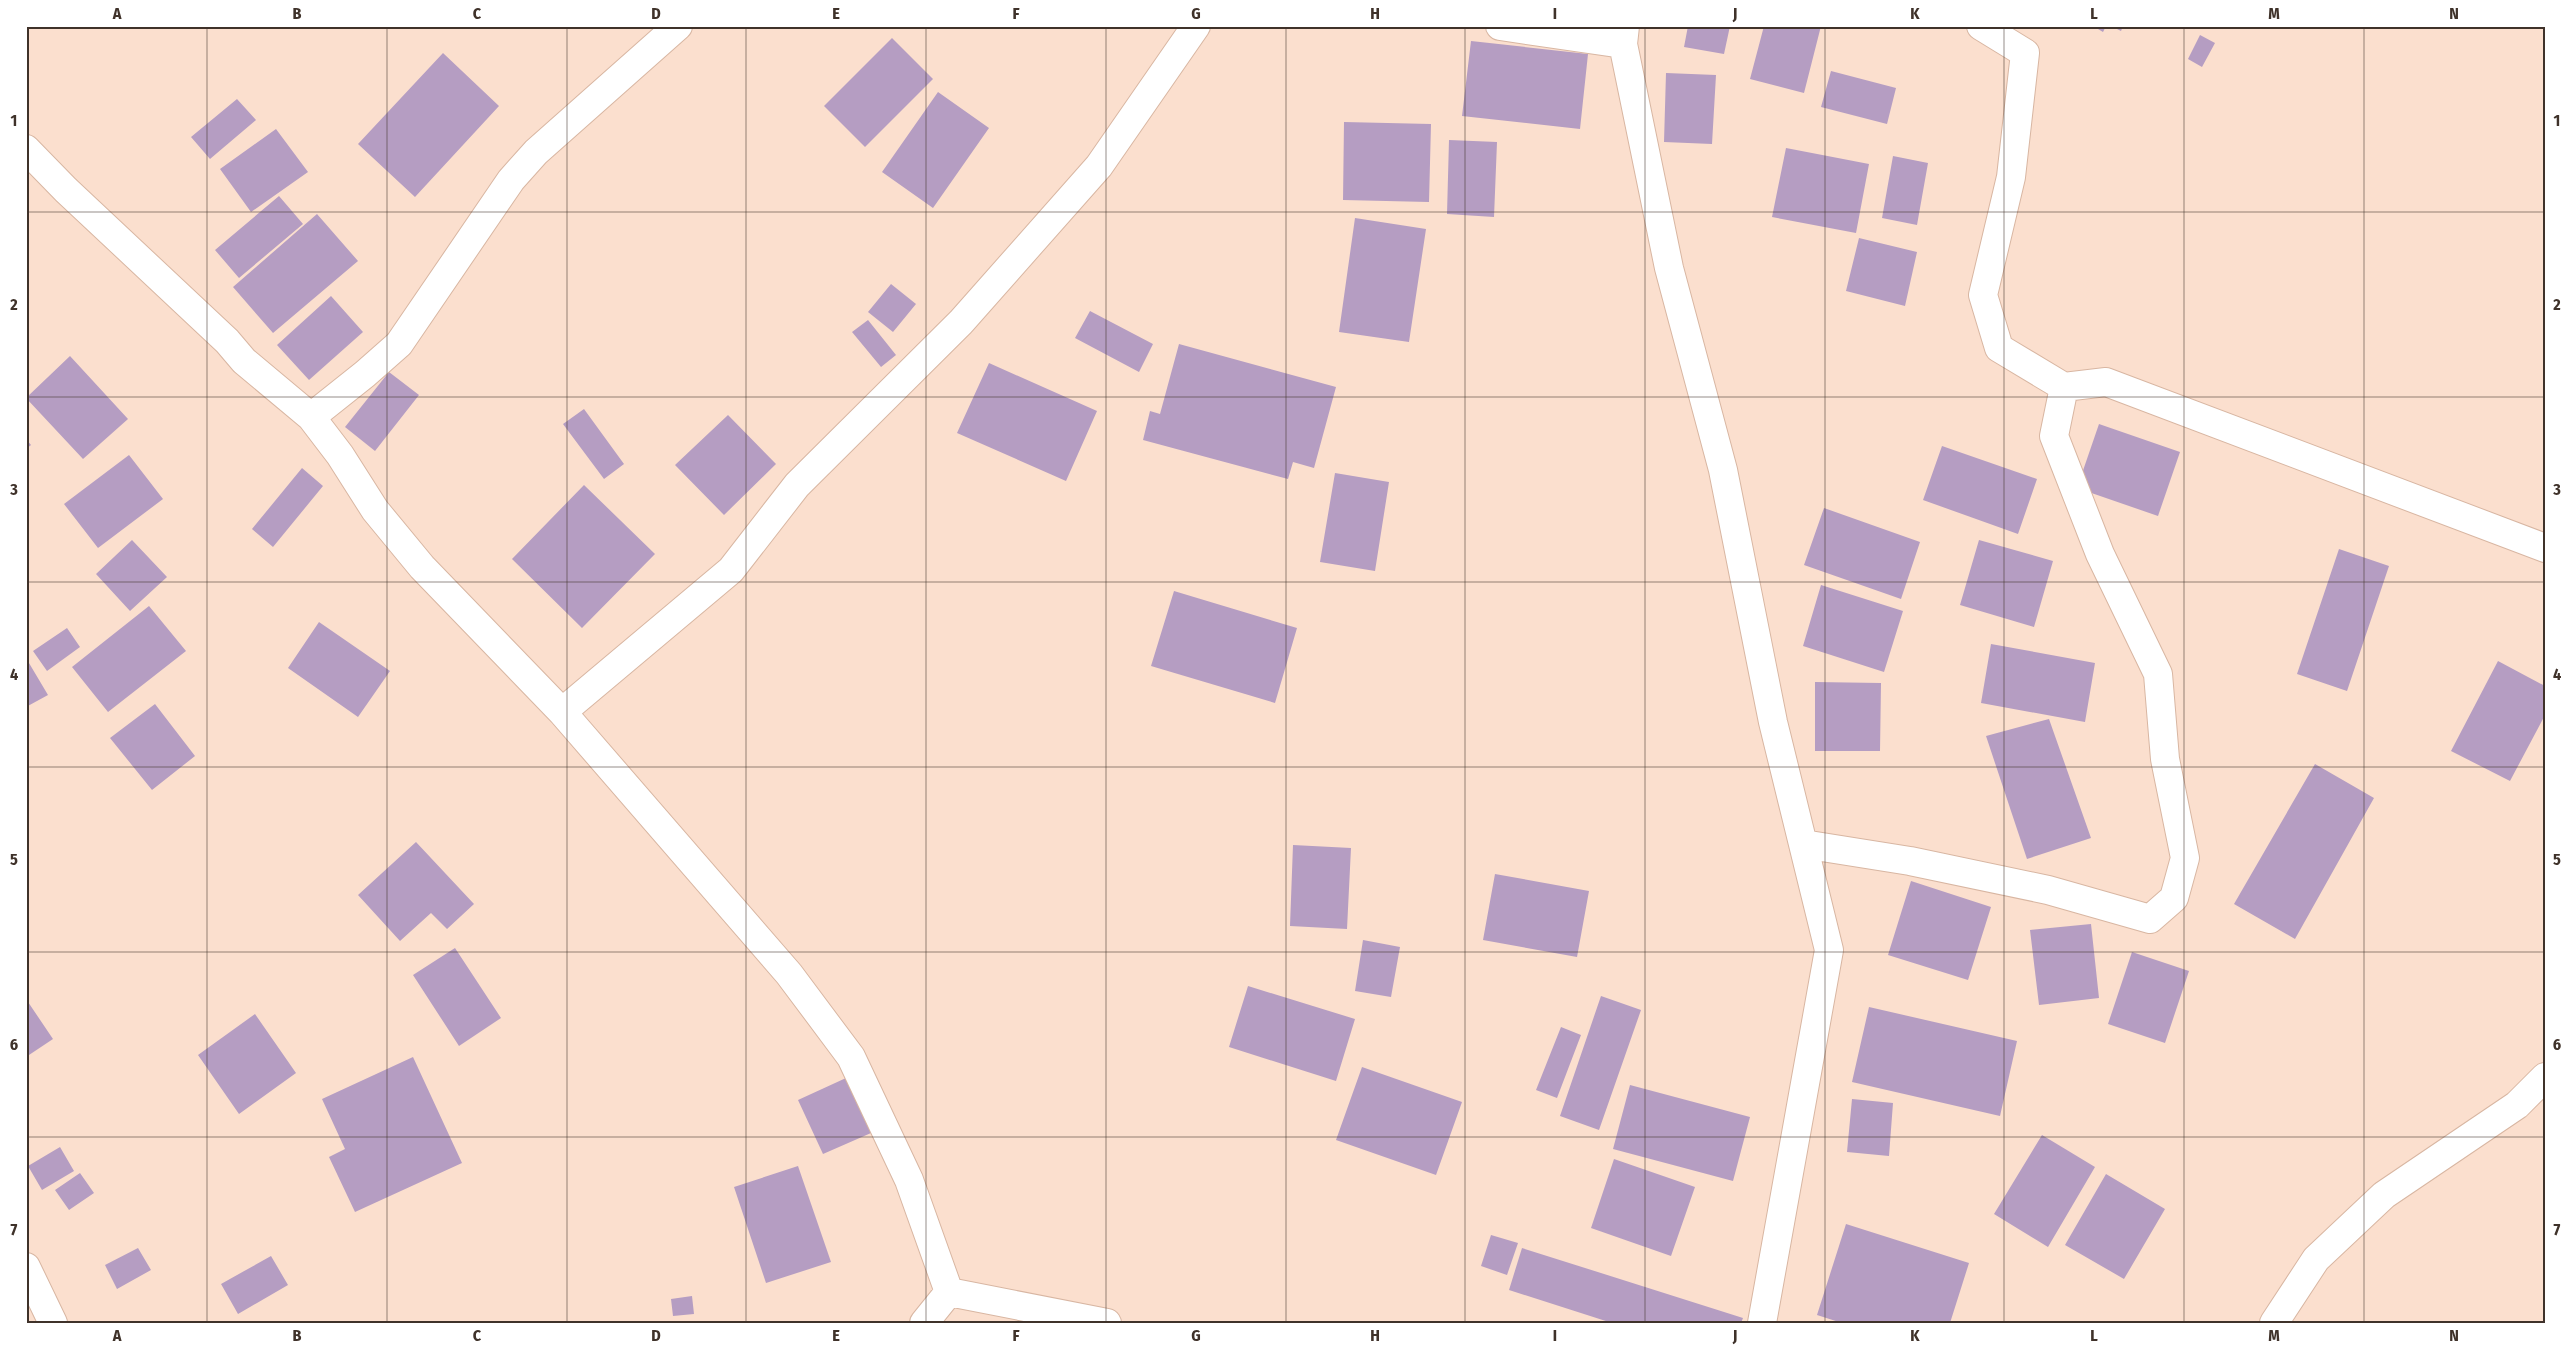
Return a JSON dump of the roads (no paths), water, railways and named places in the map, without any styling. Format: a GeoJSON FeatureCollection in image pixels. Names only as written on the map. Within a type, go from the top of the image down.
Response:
{"type":"FeatureCollection","features":[{"type":"Feature","properties":{"kind":"street"},"geometry":{"type":"LineString","coordinates":[[310,418],[399,344],[511,180],[530,159],[678,26]]}},
{"type":"Feature","properties":{"kind":"street"},"geometry":{"type":"LineString","coordinates":[[562,712],[731,570],[797,485],[961,322],[1099,166],[1196,26]]}},
{"type":"Feature","properties":{"kind":"street"},"geometry":{"type":"LineString","coordinates":[[1500,26],[1624,35],[1669,268],[1723,470],[1773,722],[1829,950],[1762,1323]]}},
{"type":"Feature","properties":{"kind":"street"},"geometry":{"type":"LineString","coordinates":[[1981,26],[2025,52],[2011,176],[1983,295],[1999,348],[2064,387],[2106,382],[2545,548]]}},
{"type":"Feature","properties":{"kind":"street"},"geometry":{"type":"LineString","coordinates":[[26,149],[66,190],[227,341],[244,361],[310,418],[340,455],[376,510],[422,566],[562,712],[789,974],[851,1057],[909,1180],[949,1292]]}},
{"type":"Feature","properties":{"kind":"street"},"geometry":{"type":"LineString","coordinates":[[1803,844],[1910,860],[2048,890],[2150,919],[2174,898],[2185,858],[2165,759],[2158,674],[2100,554],[2054,436],[2064,387]]}},
{"type":"Feature","properties":{"kind":"street"},"geometry":{"type":"LineString","coordinates":[[2274,1323],[2316,1259],[2384,1195],[2517,1105],[2545,1077]]}},
{"type":"Feature","properties":{"kind":"street"},"geometry":{"type":"LineString","coordinates":[[26,1267],[53,1323]]}},
{"type":"Feature","properties":{"kind":"street"},"geometry":{"type":"LineString","coordinates":[[949,1292],[1110,1322]]}},
{"type":"Feature","properties":{"kind":"street"},"geometry":{"type":"LineString","coordinates":[[924,1323],[949,1292]]}}]}
